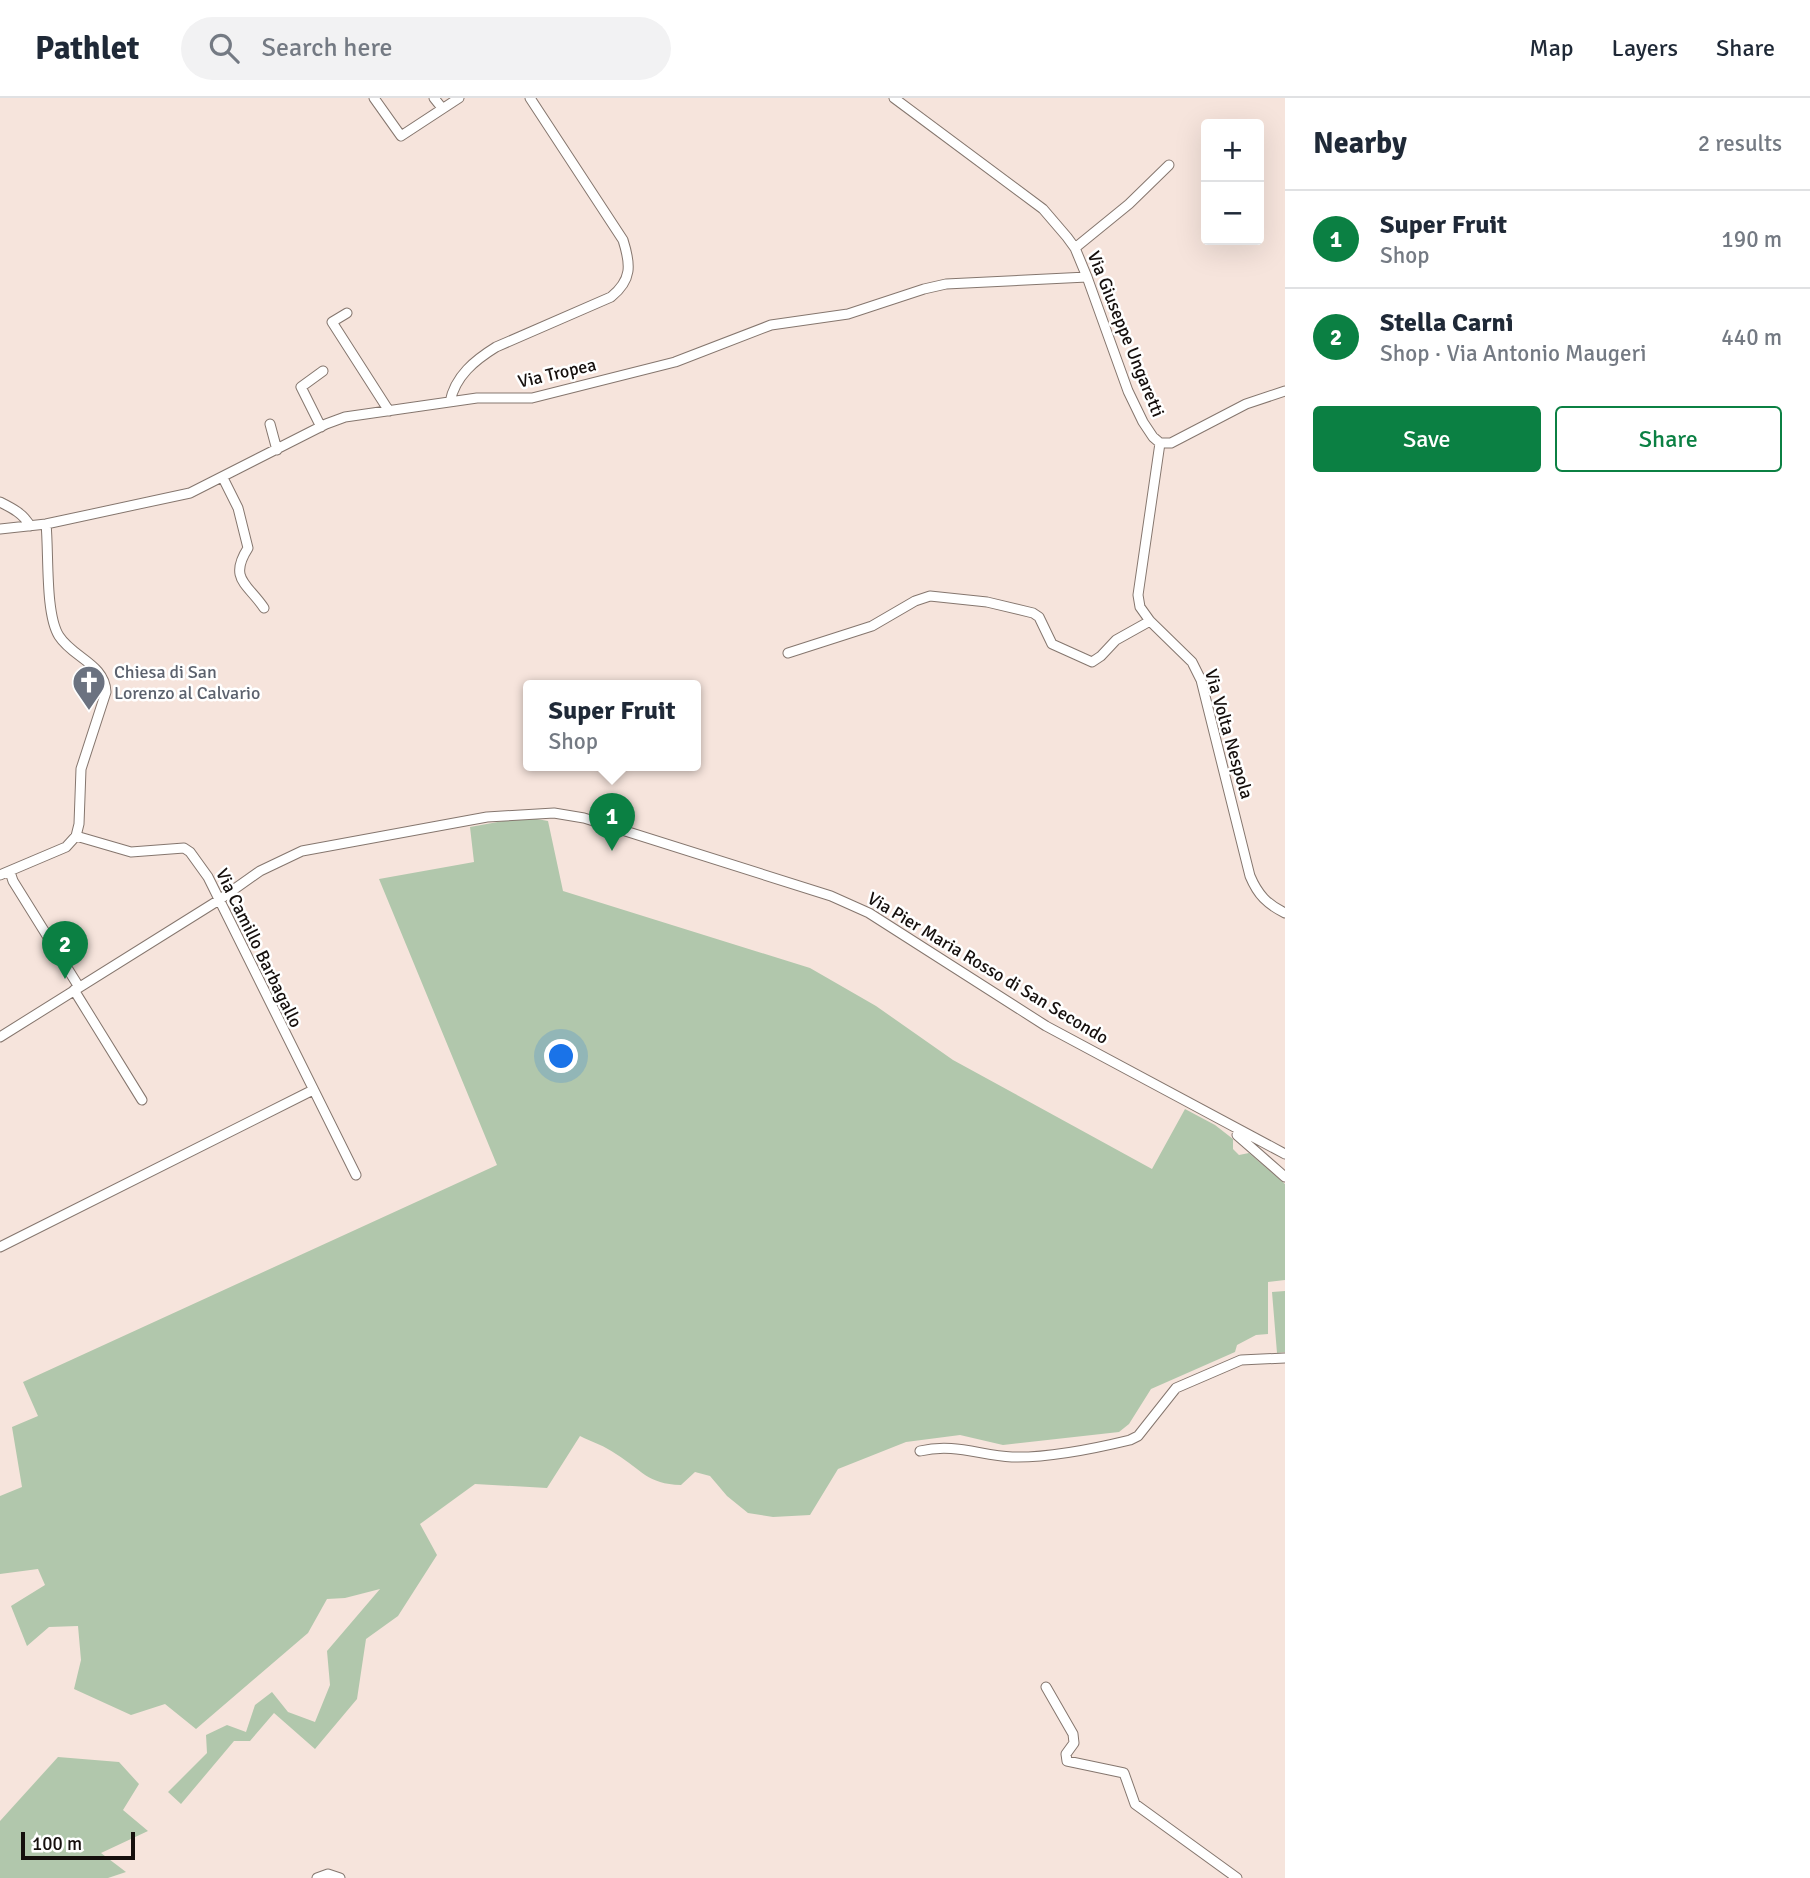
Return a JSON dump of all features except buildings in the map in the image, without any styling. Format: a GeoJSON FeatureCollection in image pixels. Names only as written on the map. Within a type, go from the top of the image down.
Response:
{"type":"FeatureCollection","features":[{"type":"Feature","properties":{"kind":"street"},"geometry":{"type":"LineString","coordinates":[[374,98],[401,136],[459,98]]}},
{"type":"Feature","properties":{"kind":"street"},"geometry":{"type":"LineString","coordinates":[[434,98],[442,108]]}},
{"type":"Feature","properties":{"kind":"street"},"geometry":{"type":"LineString","coordinates":[[450,402],[457,383],[482,355],[611,297],[625,285],[628,255],[622,240],[530,98]]}},
{"type":"Feature","properties":{"kind":"street","name":"Via Giuseppe Ungaretti"},"geometry":{"type":"LineString","coordinates":[[894,98],[1043,209],[1075,248],[1128,391],[1143,422],[1160,443],[1181,439],[1246,404],[1285,391]]}},
{"type":"Feature","properties":{"kind":"street"},"geometry":{"type":"LineString","coordinates":[[1075,248],[1129,204],[1169,164]]}},
{"type":"Feature","properties":{"kind":"street","name":"Via Tropea"},"geometry":{"type":"LineString","coordinates":[[0,529],[46,524],[190,494],[345,417],[477,398],[532,398],[675,362],[771,326],[848,314],[946,284],[1087,277]]}},
{"type":"Feature","properties":{"kind":"street"},"geometry":{"type":"LineString","coordinates":[[346,313],[332,322],[389,411]]}},
{"type":"Feature","properties":{"kind":"street"},"geometry":{"type":"LineString","coordinates":[[321,427],[301,387],[323,371]]}},
{"type":"Feature","properties":{"kind":"street"},"geometry":{"type":"LineString","coordinates":[[270,424],[277,450]]}},
{"type":"Feature","properties":{"kind":"street","name":"Via Volta Nespola"},"geometry":{"type":"LineString","coordinates":[[1160,443],[1138,583],[1140,607],[1150,621],[1192,662],[1201,680],[1250,876],[1262,899],[1285,913]]}},
{"type":"Feature","properties":{"kind":"street"},"geometry":{"type":"LineString","coordinates":[[223,478],[239,508],[248,548],[240,565],[241,582],[264,608]]}},
{"type":"Feature","properties":{"kind":"street"},"geometry":{"type":"LineString","coordinates":[[0,502],[15,510],[30,526]]}},
{"type":"Feature","properties":{"kind":"street"},"geometry":{"type":"LineString","coordinates":[[46,524],[51,609],[55,630],[65,644],[99,672],[105,684],[104,701],[81,769],[80,797],[84,831],[70,850],[5,873],[13,881],[142,1100]]}},
{"type":"Feature","properties":{"kind":"street"},"geometry":{"type":"LineString","coordinates":[[788,653],[872,626],[915,601],[930,596],[987,602],[1033,613],[1039,617],[1052,644],[1092,662],[1116,640],[1150,621]]}},
{"type":"Feature","properties":{"kind":"street","name":"Via Pier Maria Rosso di San Secondo"},"geometry":{"type":"LineString","coordinates":[[0,1037],[219,900],[260,871],[302,851],[487,817],[554,813],[584,818],[831,896],[869,913],[1045,1026],[1285,1154]]}},
{"type":"Feature","properties":{"kind":"street","name":"Via Camillo Barbagallo"},"geometry":{"type":"LineString","coordinates":[[79,838],[131,852],[184,848],[190,852],[208,877],[356,1175]]}},
{"type":"Feature","properties":{"kind":"street"},"geometry":{"type":"LineString","coordinates":[[0,1247],[313,1090]]}},
{"type":"Feature","properties":{"kind":"street"},"geometry":{"type":"LineString","coordinates":[[1201,1110],[1245,1140],[1285,1177]]}},
{"type":"Feature","properties":{"kind":"street"},"geometry":{"type":"LineString","coordinates":[[919,1451],[972,1449],[999,1456],[1029,1457],[1123,1442],[1138,1436],[1176,1388],[1241,1360],[1285,1358]]}},
{"type":"Feature","properties":{"kind":"street"},"geometry":{"type":"LineString","coordinates":[[1046,1687],[1074,1739],[1066,1754],[1067,1761],[1124,1773],[1135,1804],[1237,1878]]}},
{"type":"Feature","properties":{"kind":"street"},"geometry":{"type":"LineString","coordinates":[[317,1878],[328,1874],[340,1878]]}},
{"type":"Feature","properties":{"kind":"green space"},"geometry":{"type":"Polygon","coordinates":[[[526,817],[548,821],[563,891],[810,968],[876,1006],[953,1060],[1152,1169],[1185,1109],[1215,1125],[1233,1139],[1233,1149],[1239,1155],[1249,1153],[1285,1184],[1285,1280],[1268,1282],[1268,1334],[1256,1335],[1237,1345],[1235,1352],[1151,1389],[1129,1424],[1119,1432],[1003,1445],[960,1435],[906,1442],[838,1469],[810,1515],[773,1517],[748,1513],[727,1496],[710,1476],[695,1472],[681,1485],[660,1482],[607,1449],[580,1436],[547,1488],[475,1484],[420,1524],[437,1555],[398,1616],[366,1639],[357,1699],[315,1749],[274,1713],[250,1741],[234,1741],[181,1804],[168,1792],[207,1753],[206,1735],[227,1725],[246,1732],[255,1705],[272,1692],[288,1712],[315,1722],[330,1685],[327,1651],[380,1589],[345,1598],[327,1599],[308,1633],[196,1729],[165,1704],[131,1715],[74,1689],[81,1660],[78,1626],[49,1627],[27,1646],[11,1606],[45,1585],[38,1569],[0,1574],[0,1496],[22,1487],[12,1427],[38,1416],[23,1382],[497,1165],[379,879],[474,862],[470,827],[526,817]]]}},
{"type":"Feature","properties":{"kind":"green space"},"geometry":{"type":"Polygon","coordinates":[[[1285,1291],[1285,1352],[1277,1353],[1272,1292],[1285,1291]]]}},
{"type":"Feature","properties":{"kind":"green space"},"geometry":{"type":"Polygon","coordinates":[[[58,1757],[119,1762],[139,1784],[123,1810],[148,1831],[101,1853],[126,1872],[108,1878],[0,1878],[0,1821],[58,1757]]]}},
{"type":"Feature","properties":{"kind":"place","name":"Chiesa di San Lorenzo al Calvario"},"geometry":{"type":"Point","coordinates":[89,712]}},
{"type":"Feature","properties":{"kind":"place","name":"Super Fruit"},"geometry":{"type":"Point","coordinates":[612,851]}},
{"type":"Feature","properties":{"kind":"place","name":"Stella Carni"},"geometry":{"type":"Point","coordinates":[65,979]}}]}
